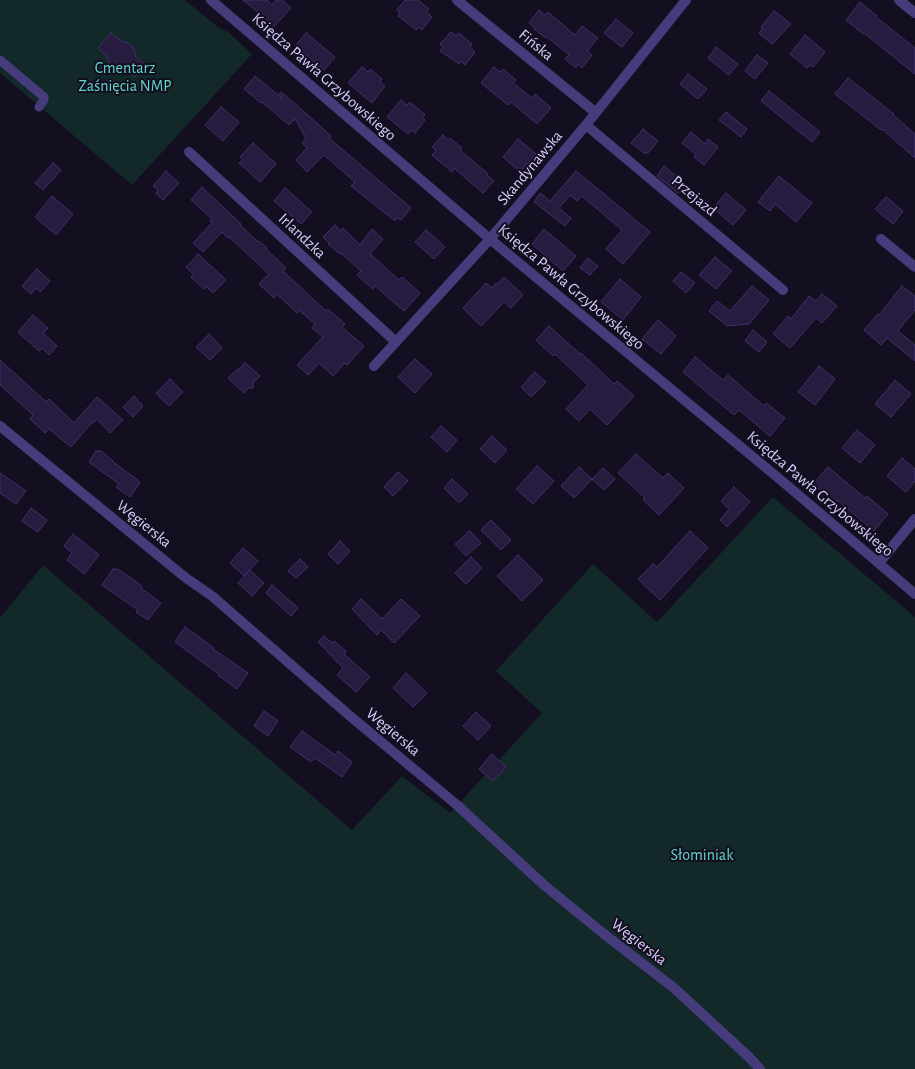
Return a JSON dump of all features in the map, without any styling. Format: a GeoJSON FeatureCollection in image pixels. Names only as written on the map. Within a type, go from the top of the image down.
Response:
{"type":"FeatureCollection","features":[{"type":"Feature","properties":{"kind":"street","name":"Księdza Pawła Grzybowskiego"},"geometry":{"type":"LineString","coordinates":[[211,0],[490,239],[782,481],[915,594]]}},
{"type":"Feature","properties":{"kind":"street","name":"Fińska"},"geometry":{"type":"LineString","coordinates":[[457,0],[595,112]]}},
{"type":"Feature","properties":{"kind":"street","name":"Skandynawska"},"geometry":{"type":"LineString","coordinates":[[374,366],[490,239],[586,125],[686,0]]}},
{"type":"Feature","properties":{"kind":"street"},"geometry":{"type":"LineString","coordinates":[[898,0],[915,13]]}},
{"type":"Feature","properties":{"kind":"street"},"geometry":{"type":"LineString","coordinates":[[0,60],[44,97],[44,100],[39,106]]}},
{"type":"Feature","properties":{"kind":"street","name":"Przejazd"},"geometry":{"type":"LineString","coordinates":[[586,125],[783,290]]}},
{"type":"Feature","properties":{"kind":"street","name":"Irlandzka"},"geometry":{"type":"LineString","coordinates":[[189,152],[396,342]]}},
{"type":"Feature","properties":{"kind":"street"},"geometry":{"type":"LineString","coordinates":[[881,239],[915,267]]}},
{"type":"Feature","properties":{"kind":"street"},"geometry":{"type":"LineString","coordinates":[[0,441],[3,429]]}},
{"type":"Feature","properties":{"kind":"street","name":"Węgierska"},"geometry":{"type":"LineString","coordinates":[[3,429],[186,578],[212,596],[350,716],[457,805],[544,885],[674,988],[760,1069]]}},
{"type":"Feature","properties":{"kind":"street"},"geometry":{"type":"LineString","coordinates":[[879,563],[915,519]]}},
{"type":"Feature","properties":{"kind":"green space","name":"Cmentarz Zaśnięcia NMP"},"geometry":{"type":"Polygon","coordinates":[[[0,0],[185,0],[219,28],[228,32],[252,54],[132,185],[0,73],[0,0]]]}},
{"type":"Feature","properties":{"kind":"green space","name":"Słominiak"},"geometry":{"type":"Polygon","coordinates":[[[773,497],[915,617],[915,1069],[0,1069],[0,618],[43,565],[352,830],[402,776],[450,813],[542,713],[496,671],[593,564],[657,622],[773,497]]]}},
{"type":"Feature","properties":{"kind":"building"},"geometry":{"type":"Polygon","coordinates":[[[243,0],[267,0],[272,5],[276,0],[282,0],[291,8],[270,31],[258,21],[262,16],[243,0]]]}},
{"type":"Feature","properties":{"kind":"building"},"geometry":{"type":"Polygon","coordinates":[[[405,0],[418,0],[429,9],[426,12],[432,17],[422,30],[419,27],[416,30],[398,16],[400,12],[397,10],[405,0]]]}},
{"type":"Feature","properties":{"kind":"building"},"geometry":{"type":"Polygon","coordinates":[[[860,2],[877,16],[876,17],[915,48],[915,74],[846,20],[860,2]]]}},
{"type":"Feature","properties":{"kind":"building"},"geometry":{"type":"Polygon","coordinates":[[[539,10],[545,15],[548,12],[575,35],[582,26],[598,38],[587,51],[592,55],[582,68],[578,64],[576,68],[565,59],[569,55],[547,37],[546,38],[534,29],[535,28],[529,23],[539,10]]]}},
{"type":"Feature","properties":{"kind":"building"},"geometry":{"type":"Polygon","coordinates":[[[774,11],[791,24],[772,44],[759,33],[763,28],[761,27],[774,11]]]}},
{"type":"Feature","properties":{"kind":"building"},"geometry":{"type":"Polygon","coordinates":[[[616,19],[633,33],[622,47],[604,33],[616,19]]]}},
{"type":"Feature","properties":{"kind":"building"},"geometry":{"type":"Polygon","coordinates":[[[451,32],[456,36],[459,33],[472,44],[470,47],[475,52],[465,65],[461,61],[459,64],[440,51],[443,47],[440,44],[451,32]]]}},
{"type":"Feature","properties":{"kind":"building"},"geometry":{"type":"Polygon","coordinates":[[[111,33],[122,42],[126,42],[131,45],[135,51],[135,56],[145,65],[134,77],[124,68],[120,69],[114,67],[109,62],[108,58],[98,48],[111,33]]]}},
{"type":"Feature","properties":{"kind":"building"},"geometry":{"type":"Polygon","coordinates":[[[306,33],[335,57],[324,70],[295,46],[306,33]]]}},
{"type":"Feature","properties":{"kind":"building"},"geometry":{"type":"Polygon","coordinates":[[[805,35],[825,52],[813,67],[810,65],[807,68],[790,54],[805,35]]]}},
{"type":"Feature","properties":{"kind":"building"},"geometry":{"type":"Polygon","coordinates":[[[716,47],[738,64],[729,75],[708,58],[716,47]]]}},
{"type":"Feature","properties":{"kind":"building"},"geometry":{"type":"Polygon","coordinates":[[[757,55],[768,63],[755,79],[745,71],[757,55]]]}},
{"type":"Feature","properties":{"kind":"building"},"geometry":{"type":"Polygon","coordinates":[[[362,67],[368,72],[370,69],[382,79],[380,82],[385,86],[372,103],[348,83],[362,67]]]}},
{"type":"Feature","properties":{"kind":"building"},"geometry":{"type":"Polygon","coordinates":[[[494,67],[500,72],[503,69],[516,80],[513,83],[532,98],[535,94],[551,108],[537,124],[511,102],[508,105],[481,83],[494,67]]]}},
{"type":"Feature","properties":{"kind":"building"},"geometry":{"type":"Polygon","coordinates":[[[688,74],[707,89],[698,99],[680,84],[688,74]]]}},
{"type":"Feature","properties":{"kind":"building"},"geometry":{"type":"Polygon","coordinates":[[[255,76],[283,99],[279,94],[281,92],[300,108],[331,136],[329,138],[411,208],[401,220],[397,218],[395,221],[351,186],[355,182],[324,155],[307,172],[296,160],[307,148],[302,143],[306,138],[295,119],[289,125],[244,89],[255,76]]]}},
{"type":"Feature","properties":{"kind":"building"},"geometry":{"type":"Polygon","coordinates":[[[848,78],[894,114],[893,115],[915,134],[915,158],[882,129],[881,130],[835,94],[848,78]]]}},
{"type":"Feature","properties":{"kind":"building"},"geometry":{"type":"Polygon","coordinates":[[[769,91],[820,132],[812,142],[761,101],[769,91]]]}},
{"type":"Feature","properties":{"kind":"building"},"geometry":{"type":"Polygon","coordinates":[[[401,100],[407,105],[410,102],[425,115],[422,118],[425,120],[415,133],[412,130],[408,134],[387,117],[401,100]]]}},
{"type":"Feature","properties":{"kind":"building"},"geometry":{"type":"Polygon","coordinates":[[[221,107],[239,122],[223,141],[205,125],[221,107]]]}},
{"type":"Feature","properties":{"kind":"building"},"geometry":{"type":"Polygon","coordinates":[[[726,112],[747,129],[741,137],[719,120],[726,112]]]}},
{"type":"Feature","properties":{"kind":"building"},"geometry":{"type":"Polygon","coordinates":[[[643,129],[658,141],[648,153],[644,153],[631,143],[643,129]]]}},
{"type":"Feature","properties":{"kind":"building"},"geometry":{"type":"Polygon","coordinates":[[[691,132],[705,144],[708,139],[718,147],[704,165],[694,157],[696,154],[682,143],[691,132]]]}},
{"type":"Feature","properties":{"kind":"building"},"geometry":{"type":"Polygon","coordinates":[[[443,135],[448,140],[450,138],[462,148],[460,150],[494,181],[483,193],[454,168],[452,172],[432,155],[436,151],[432,147],[443,135]]]}},
{"type":"Feature","properties":{"kind":"building"},"geometry":{"type":"Polygon","coordinates":[[[518,139],[536,154],[520,172],[503,157],[518,139]]]}},
{"type":"Feature","properties":{"kind":"building"},"geometry":{"type":"Polygon","coordinates":[[[253,143],[276,164],[260,182],[239,163],[243,160],[240,157],[253,143]]]}},
{"type":"Feature","properties":{"kind":"building"},"geometry":{"type":"Polygon","coordinates":[[[53,163],[61,170],[43,190],[35,183],[53,163]]]}},
{"type":"Feature","properties":{"kind":"building"},"geometry":{"type":"Polygon","coordinates":[[[664,166],[686,184],[678,193],[657,176],[664,166]]]}},
{"type":"Feature","properties":{"kind":"building"},"geometry":{"type":"Polygon","coordinates":[[[166,171],[179,183],[163,200],[156,193],[158,190],[153,186],[166,171]]]}},
{"type":"Feature","properties":{"kind":"building"},"geometry":{"type":"Polygon","coordinates":[[[576,171],[650,232],[623,264],[606,249],[622,230],[582,196],[577,201],[570,195],[559,208],[571,218],[565,226],[534,202],[540,193],[550,201],[576,171]]]}},
{"type":"Feature","properties":{"kind":"building"},"geometry":{"type":"Polygon","coordinates":[[[779,176],[812,203],[796,222],[775,204],[770,211],[758,202],[779,176]]]}},
{"type":"Feature","properties":{"kind":"building"},"geometry":{"type":"Polygon","coordinates":[[[202,187],[258,242],[259,241],[267,248],[266,249],[286,268],[283,271],[326,311],[328,309],[345,324],[342,327],[364,346],[347,365],[345,363],[333,376],[319,363],[308,375],[297,365],[323,337],[312,328],[315,324],[299,310],[297,313],[277,294],[274,298],[259,284],[269,274],[222,232],[203,252],[193,243],[212,223],[210,221],[212,219],[191,200],[202,187]]]}},
{"type":"Feature","properties":{"kind":"building"},"geometry":{"type":"Polygon","coordinates":[[[285,188],[312,212],[301,224],[274,201],[285,188]]]}},
{"type":"Feature","properties":{"kind":"building"},"geometry":{"type":"Polygon","coordinates":[[[726,193],[746,210],[733,225],[713,208],[726,193]]]}},
{"type":"Feature","properties":{"kind":"building"},"geometry":{"type":"Polygon","coordinates":[[[52,196],[73,214],[56,235],[35,217],[52,196]]]}},
{"type":"Feature","properties":{"kind":"building"},"geometry":{"type":"Polygon","coordinates":[[[886,197],[903,211],[893,224],[875,209],[886,197]]]}},
{"type":"Feature","properties":{"kind":"building"},"geometry":{"type":"Polygon","coordinates":[[[335,225],[340,231],[343,228],[360,245],[372,229],[383,239],[370,254],[399,280],[402,277],[420,293],[404,311],[375,286],[373,289],[357,275],[361,271],[341,253],[340,254],[328,244],[329,243],[323,237],[335,225]]]}},
{"type":"Feature","properties":{"kind":"building"},"geometry":{"type":"Polygon","coordinates":[[[544,229],[576,256],[563,271],[532,244],[544,229]]]}},
{"type":"Feature","properties":{"kind":"building"},"geometry":{"type":"Polygon","coordinates":[[[426,230],[445,247],[434,259],[415,242],[426,230]]]}},
{"type":"Feature","properties":{"kind":"building"},"geometry":{"type":"Polygon","coordinates":[[[198,254],[226,280],[213,293],[206,286],[204,289],[191,277],[193,274],[186,267],[198,254]]]}},
{"type":"Feature","properties":{"kind":"building"},"geometry":{"type":"Polygon","coordinates":[[[715,257],[732,271],[716,289],[699,275],[715,257]]]}},
{"type":"Feature","properties":{"kind":"building"},"geometry":{"type":"Polygon","coordinates":[[[588,258],[598,266],[590,275],[580,268],[588,258]]]}},
{"type":"Feature","properties":{"kind":"building"},"geometry":{"type":"Polygon","coordinates":[[[37,269],[50,281],[40,292],[36,288],[31,294],[22,286],[37,269]]]}},
{"type":"Feature","properties":{"kind":"building"},"geometry":{"type":"Polygon","coordinates":[[[681,272],[695,283],[686,293],[673,281],[681,272]]]}},
{"type":"Feature","properties":{"kind":"building"},"geometry":{"type":"Polygon","coordinates":[[[504,277],[523,295],[511,308],[504,302],[481,326],[463,308],[486,283],[492,288],[504,277]]]}},
{"type":"Feature","properties":{"kind":"building"},"geometry":{"type":"Polygon","coordinates":[[[620,279],[641,297],[623,320],[601,302],[620,279]]]}},
{"type":"Feature","properties":{"kind":"building"},"geometry":{"type":"Polygon","coordinates":[[[752,286],[769,300],[749,324],[727,326],[709,311],[717,301],[730,311],[752,286]]]}},
{"type":"Feature","properties":{"kind":"building"},"geometry":{"type":"Polygon","coordinates":[[[902,286],[915,296],[915,310],[898,331],[915,345],[915,361],[887,338],[881,345],[864,330],[878,314],[879,315],[902,286]]]}},
{"type":"Feature","properties":{"kind":"building"},"geometry":{"type":"Polygon","coordinates":[[[822,294],[837,306],[822,323],[816,318],[790,348],[773,334],[788,316],[791,319],[809,296],[816,301],[822,294]]]}},
{"type":"Feature","properties":{"kind":"building"},"geometry":{"type":"Polygon","coordinates":[[[33,315],[48,328],[43,333],[57,346],[49,355],[42,348],[39,351],[18,332],[33,315]]]}},
{"type":"Feature","properties":{"kind":"building"},"geometry":{"type":"Polygon","coordinates":[[[658,320],[676,336],[661,354],[642,339],[658,320]]]}},
{"type":"Feature","properties":{"kind":"building"},"geometry":{"type":"Polygon","coordinates":[[[549,326],[614,384],[617,381],[634,396],[607,425],[590,409],[579,421],[566,409],[588,385],[555,354],[553,356],[536,340],[549,326]]]}},
{"type":"Feature","properties":{"kind":"building"},"geometry":{"type":"Polygon","coordinates":[[[753,330],[767,342],[759,352],[745,341],[753,330]]]}},
{"type":"Feature","properties":{"kind":"building"},"geometry":{"type":"Polygon","coordinates":[[[209,334],[222,348],[210,360],[196,347],[209,334]]]}},
{"type":"Feature","properties":{"kind":"building"},"geometry":{"type":"Polygon","coordinates":[[[695,357],[723,380],[728,375],[764,406],[766,403],[785,418],[770,436],[739,410],[734,415],[683,372],[695,357]]]}},
{"type":"Feature","properties":{"kind":"building"},"geometry":{"type":"Polygon","coordinates":[[[415,359],[432,374],[415,393],[398,377],[415,359]]]}},
{"type":"Feature","properties":{"kind":"building"},"geometry":{"type":"Polygon","coordinates":[[[0,360],[46,402],[49,399],[74,423],[97,397],[123,420],[110,433],[97,419],[93,423],[92,422],[71,447],[49,429],[45,433],[30,419],[33,415],[0,385],[0,360]]]}},
{"type":"Feature","properties":{"kind":"building"},"geometry":{"type":"Polygon","coordinates":[[[245,363],[260,376],[253,383],[253,388],[248,388],[244,393],[228,378],[245,363]]]}},
{"type":"Feature","properties":{"kind":"building"},"geometry":{"type":"Polygon","coordinates":[[[819,366],[835,379],[815,405],[798,392],[819,366]]]}},
{"type":"Feature","properties":{"kind":"building"},"geometry":{"type":"Polygon","coordinates":[[[535,372],[546,382],[531,397],[521,387],[535,372]]]}},
{"type":"Feature","properties":{"kind":"building"},"geometry":{"type":"Polygon","coordinates":[[[170,379],[183,392],[169,406],[156,393],[170,379]]]}},
{"type":"Feature","properties":{"kind":"building"},"geometry":{"type":"Polygon","coordinates":[[[895,380],[911,394],[891,417],[875,404],[895,380]]]}},
{"type":"Feature","properties":{"kind":"building"},"geometry":{"type":"Polygon","coordinates":[[[134,396],[143,406],[133,417],[123,407],[134,396]]]}},
{"type":"Feature","properties":{"kind":"building"},"geometry":{"type":"Polygon","coordinates":[[[441,426],[457,440],[447,452],[431,437],[441,426]]]}},
{"type":"Feature","properties":{"kind":"building"},"geometry":{"type":"Polygon","coordinates":[[[857,430],[875,445],[860,463],[842,448],[857,430]]]}},
{"type":"Feature","properties":{"kind":"building"},"geometry":{"type":"Polygon","coordinates":[[[492,436],[507,450],[495,463],[480,449],[492,436]]]}},
{"type":"Feature","properties":{"kind":"building"},"geometry":{"type":"Polygon","coordinates":[[[96,451],[101,451],[140,482],[130,497],[116,487],[119,484],[89,462],[96,451]]]}},
{"type":"Feature","properties":{"kind":"building"},"geometry":{"type":"Polygon","coordinates":[[[636,454],[663,478],[668,473],[684,488],[659,515],[643,500],[645,498],[618,473],[636,454]]]}},
{"type":"Feature","properties":{"kind":"building"},"geometry":{"type":"Polygon","coordinates":[[[902,458],[915,469],[915,481],[906,492],[887,476],[902,458]]]}},
{"type":"Feature","properties":{"kind":"building"},"geometry":{"type":"Polygon","coordinates":[[[537,466],[554,481],[533,504],[516,489],[537,466]]]}},
{"type":"Feature","properties":{"kind":"building"},"geometry":{"type":"Polygon","coordinates":[[[579,467],[592,479],[574,498],[561,486],[579,467]]]}},
{"type":"Feature","properties":{"kind":"building"},"geometry":{"type":"Polygon","coordinates":[[[828,467],[865,498],[867,496],[888,514],[874,531],[837,500],[835,502],[813,484],[828,467]]]}},
{"type":"Feature","properties":{"kind":"building"},"geometry":{"type":"Polygon","coordinates":[[[603,468],[615,479],[604,490],[592,479],[603,468]]]}},
{"type":"Feature","properties":{"kind":"building"},"geometry":{"type":"Polygon","coordinates":[[[398,472],[408,481],[393,496],[384,487],[398,472]]]}},
{"type":"Feature","properties":{"kind":"building"},"geometry":{"type":"Polygon","coordinates":[[[0,473],[26,491],[16,504],[0,493],[0,473]]]}},
{"type":"Feature","properties":{"kind":"building"},"geometry":{"type":"Polygon","coordinates":[[[452,479],[468,494],[459,503],[444,488],[452,479]]]}},
{"type":"Feature","properties":{"kind":"building"},"geometry":{"type":"Polygon","coordinates":[[[734,487],[750,502],[727,527],[720,520],[729,509],[721,501],[734,487]]]}},
{"type":"Feature","properties":{"kind":"building"},"geometry":{"type":"Polygon","coordinates":[[[31,508],[47,520],[38,532],[22,521],[31,508]]]}},
{"type":"Feature","properties":{"kind":"building"},"geometry":{"type":"Polygon","coordinates":[[[491,520],[511,540],[501,550],[481,530],[491,520]]]}},
{"type":"Feature","properties":{"kind":"building"},"geometry":{"type":"Polygon","coordinates":[[[470,531],[481,543],[466,556],[455,544],[470,531]]]}},
{"type":"Feature","properties":{"kind":"building"},"geometry":{"type":"Polygon","coordinates":[[[690,531],[708,548],[660,600],[638,579],[653,564],[657,567],[690,531]]]}},
{"type":"Feature","properties":{"kind":"building"},"geometry":{"type":"Polygon","coordinates":[[[73,534],[99,555],[84,574],[67,560],[72,553],[64,546],[73,534]]]}},
{"type":"Feature","properties":{"kind":"building"},"geometry":{"type":"Polygon","coordinates":[[[340,541],[350,551],[338,564],[328,554],[340,541]]]}},
{"type":"Feature","properties":{"kind":"building"},"geometry":{"type":"Polygon","coordinates":[[[243,548],[258,561],[244,576],[230,563],[243,548]]]}},
{"type":"Feature","properties":{"kind":"building"},"geometry":{"type":"Polygon","coordinates":[[[518,555],[543,580],[522,601],[497,576],[518,555]]]}},
{"type":"Feature","properties":{"kind":"building"},"geometry":{"type":"Polygon","coordinates":[[[471,557],[482,568],[466,584],[455,573],[471,557]]]}},
{"type":"Feature","properties":{"kind":"building"},"geometry":{"type":"Polygon","coordinates":[[[300,559],[308,567],[296,578],[288,571],[300,559]]]}},
{"type":"Feature","properties":{"kind":"building"},"geometry":{"type":"Polygon","coordinates":[[[113,569],[118,569],[142,586],[141,588],[161,603],[148,620],[136,612],[138,610],[102,585],[113,569]]]}},
{"type":"Feature","properties":{"kind":"building"},"geometry":{"type":"Polygon","coordinates":[[[250,570],[264,583],[252,596],[238,583],[250,570]]]}},
{"type":"Feature","properties":{"kind":"building"},"geometry":{"type":"Polygon","coordinates":[[[272,585],[298,608],[291,616],[266,593],[272,585]]]}},
{"type":"Feature","properties":{"kind":"building"},"geometry":{"type":"Polygon","coordinates":[[[361,599],[382,619],[401,599],[420,616],[394,643],[381,630],[377,635],[352,609],[361,599]]]}},
{"type":"Feature","properties":{"kind":"building"},"geometry":{"type":"Polygon","coordinates":[[[185,627],[214,648],[213,649],[248,673],[237,689],[175,642],[185,627]]]}},
{"type":"Feature","properties":{"kind":"building"},"geometry":{"type":"Polygon","coordinates":[[[324,636],[332,643],[334,641],[346,651],[344,654],[370,677],[356,692],[337,675],[343,668],[318,642],[324,636]]]}},
{"type":"Feature","properties":{"kind":"building"},"geometry":{"type":"Polygon","coordinates":[[[406,673],[427,693],[413,707],[393,688],[406,673]]]}},
{"type":"Feature","properties":{"kind":"building"},"geometry":{"type":"Polygon","coordinates":[[[264,711],[278,721],[268,736],[254,726],[264,711]]]}},
{"type":"Feature","properties":{"kind":"building"},"geometry":{"type":"Polygon","coordinates":[[[476,712],[491,726],[478,740],[463,726],[476,712]]]}},
{"type":"Feature","properties":{"kind":"building"},"geometry":{"type":"Polygon","coordinates":[[[302,731],[335,755],[338,751],[352,762],[342,777],[315,758],[311,762],[290,747],[302,731]]]}},
{"type":"Feature","properties":{"kind":"building"},"geometry":{"type":"Polygon","coordinates":[[[492,754],[506,767],[493,781],[479,769],[492,754]]]}}]}
